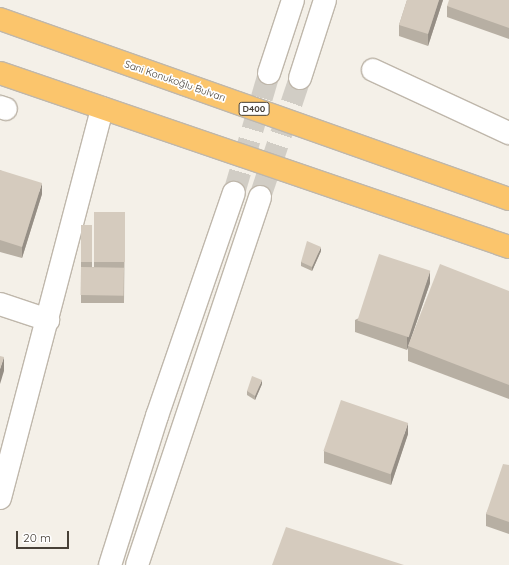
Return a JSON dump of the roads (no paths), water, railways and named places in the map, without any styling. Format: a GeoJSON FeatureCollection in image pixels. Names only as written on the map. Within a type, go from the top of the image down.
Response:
{"type":"FeatureCollection","features":[{"type":"Feature","properties":{"kind":"highway","name":"Sani Konukoğlu Bulvarı"},"geometry":{"type":"LineString","coordinates":[[0,19],[509,199]]}},
{"type":"Feature","properties":{"kind":"highway"},"geometry":{"type":"LineString","coordinates":[[0,73],[509,247]]}},
{"type":"Feature","properties":{"kind":"street"},"geometry":{"type":"LineString","coordinates":[[269,73],[293,0]]}},
{"type":"Feature","properties":{"kind":"street"},"geometry":{"type":"LineString","coordinates":[[300,78],[325,0]]}},
{"type":"Feature","properties":{"kind":"street"},"geometry":{"type":"LineString","coordinates":[[373,70],[509,133]]}},
{"type":"Feature","properties":{"kind":"street"},"geometry":{"type":"LineString","coordinates":[[0,498],[48,320],[102,108]]}},
{"type":"Feature","properties":{"kind":"street"},"geometry":{"type":"LineString","coordinates":[[110,565],[157,416],[234,193]]}},
{"type":"Feature","properties":{"kind":"street"},"geometry":{"type":"LineString","coordinates":[[137,565],[260,197]]}},
{"type":"Feature","properties":{"kind":"street"},"geometry":{"type":"LineString","coordinates":[[0,304],[48,320]]}},
{"type":"Feature","properties":{"kind":"tunnel"},"geometry":{"type":"LineString","coordinates":[[234,193],[269,73]]}},
{"type":"Feature","properties":{"kind":"tunnel"},"geometry":{"type":"LineString","coordinates":[[260,197],[300,78]]}}]}
